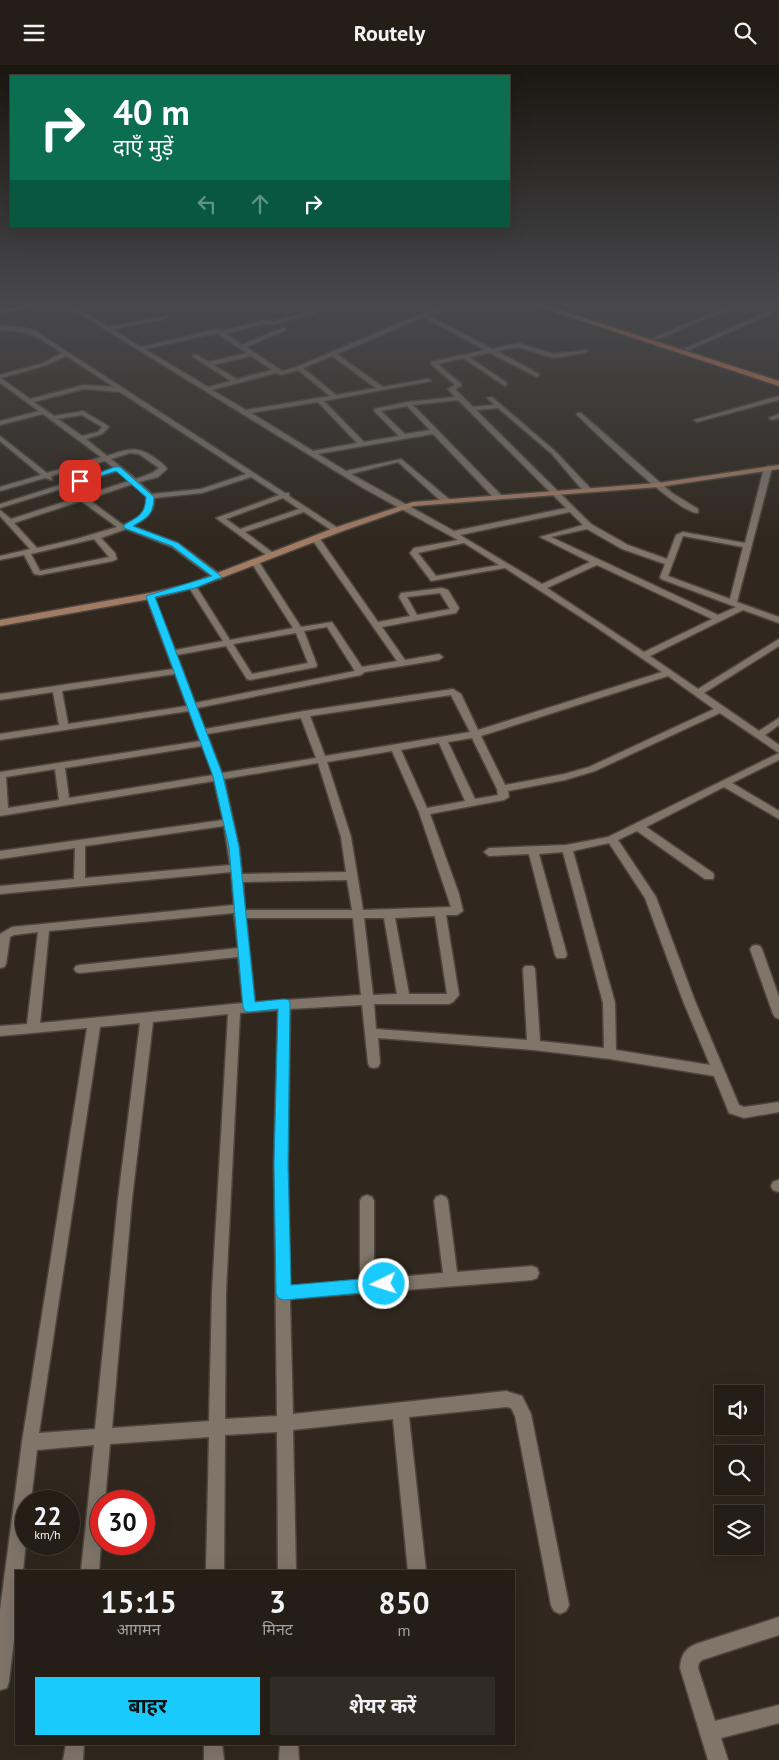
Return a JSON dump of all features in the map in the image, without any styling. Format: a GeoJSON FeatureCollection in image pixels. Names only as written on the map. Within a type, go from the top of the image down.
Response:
{"type":"FeatureCollection","features":[{"type":"Feature","properties":{"kind":"street"},"geometry":{"type":"LineString","coordinates":[[0,558],[95,536],[125,527],[145,515],[149,509],[150,497],[134,481],[53,418],[11,392],[5,385]]}},
{"type":"Feature","properties":{"kind":"street"},"geometry":{"type":"LineString","coordinates":[[116,385],[337,530]]}},
{"type":"Feature","properties":{"kind":"street"},"geometry":{"type":"LineString","coordinates":[[202,385],[311,453],[366,486],[406,506],[540,588],[645,655],[779,751]]}},
{"type":"Feature","properties":{"kind":"street"},"geometry":{"type":"LineString","coordinates":[[208,389],[224,385]]}},
{"type":"Feature","properties":{"kind":"street"},"geometry":{"type":"LineString","coordinates":[[321,385],[335,397]]}},
{"type":"Feature","properties":{"kind":"street"},"geometry":{"type":"LineString","coordinates":[[377,385],[382,389]]}},
{"type":"Feature","properties":{"kind":"street"},"geometry":{"type":"LineString","coordinates":[[246,412],[410,385]]}},
{"type":"Feature","properties":{"kind":"street"},"geometry":{"type":"LineString","coordinates":[[411,385],[417,390]]}},
{"type":"Feature","properties":{"kind":"street"},"geometry":{"type":"LineString","coordinates":[[459,385],[451,389],[588,526],[625,547],[669,563]]}},
{"type":"Feature","properties":{"kind":"street"},"geometry":{"type":"LineString","coordinates":[[28,401],[84,387],[123,390]]}},
{"type":"Feature","properties":{"kind":"street"},"geometry":{"type":"LineString","coordinates":[[424,395],[430,401]]}},
{"type":"Feature","properties":{"kind":"street"},"geometry":{"type":"LineString","coordinates":[[404,437],[376,410],[460,398]]}},
{"type":"Feature","properties":{"kind":"street"},"geometry":{"type":"LineString","coordinates":[[490,398],[554,453],[587,490]]}},
{"type":"Feature","properties":{"kind":"street"},"geometry":{"type":"LineString","coordinates":[[320,399],[362,444]]}},
{"type":"Feature","properties":{"kind":"street"},"geometry":{"type":"LineString","coordinates":[[697,420],[779,399]]}},
{"type":"Feature","properties":{"kind":"street"},"geometry":{"type":"LineString","coordinates":[[408,404],[498,497]]}},
{"type":"Feature","properties":{"kind":"street"},"geometry":{"type":"LineString","coordinates":[[472,409],[498,406]]}},
{"type":"Feature","properties":{"kind":"street"},"geometry":{"type":"LineString","coordinates":[[0,423],[44,412]]}},
{"type":"Feature","properties":{"kind":"street"},"geometry":{"type":"LineString","coordinates":[[53,418],[83,413],[106,427],[100,433],[80,439]]}},
{"type":"Feature","properties":{"kind":"street"},"geometry":{"type":"LineString","coordinates":[[579,414],[658,485],[695,511]]}},
{"type":"Feature","properties":{"kind":"street"},"geometry":{"type":"LineString","coordinates":[[311,453],[436,431]]}},
{"type":"Feature","properties":{"kind":"street"},"geometry":{"type":"LineString","coordinates":[[0,438],[61,487]]}},
{"type":"Feature","properties":{"kind":"street"},"geometry":{"type":"LineString","coordinates":[[389,439],[398,453],[446,501]]}},
{"type":"Feature","properties":{"kind":"street"},"geometry":{"type":"LineString","coordinates":[[0,489],[104,458],[136,451],[141,452],[162,466],[163,469],[155,475],[9,522]]}},
{"type":"Feature","properties":{"kind":"street"},"geometry":{"type":"LineString","coordinates":[[345,473],[398,453]]}},
{"type":"Feature","properties":{"kind":"street"},"geometry":{"type":"LineString","coordinates":[[0,623],[150,596],[192,586],[315,538],[406,506],[446,501],[658,485],[779,467]]}},
{"type":"Feature","properties":{"kind":"street"},"geometry":{"type":"LineString","coordinates":[[733,602],[768,468]]}},
{"type":"Feature","properties":{"kind":"street"},"geometry":{"type":"LineString","coordinates":[[0,506],[118,469]]}},
{"type":"Feature","properties":{"kind":"street"},"geometry":{"type":"LineString","coordinates":[[150,497],[202,491],[253,474]]}},
{"type":"Feature","properties":{"kind":"street"},"geometry":{"type":"LineString","coordinates":[[272,555],[220,518],[286,495]]}},
{"type":"Feature","properties":{"kind":"street"},"geometry":{"type":"LineString","coordinates":[[83,499],[125,527],[175,545],[218,577]]}},
{"type":"Feature","properties":{"kind":"street"},"geometry":{"type":"LineString","coordinates":[[238,532],[306,509]]}},
{"type":"Feature","properties":{"kind":"street"},"geometry":{"type":"LineString","coordinates":[[452,534],[572,509]]}},
{"type":"Feature","properties":{"kind":"street"},"geometry":{"type":"LineString","coordinates":[[0,512],[35,550]]}},
{"type":"Feature","properties":{"kind":"street"},"geometry":{"type":"LineString","coordinates":[[588,526],[544,537],[719,619]]}},
{"type":"Feature","properties":{"kind":"street"},"geometry":{"type":"LineString","coordinates":[[748,546],[680,535],[664,575],[667,578],[779,620]]}},
{"type":"Feature","properties":{"kind":"street"},"geometry":{"type":"LineString","coordinates":[[26,552],[37,572],[40,573],[113,559],[112,555],[95,536]]}},
{"type":"Feature","properties":{"kind":"street"},"geometry":{"type":"LineString","coordinates":[[315,538],[404,663]]}},
{"type":"Feature","properties":{"kind":"street"},"geometry":{"type":"LineString","coordinates":[[464,541],[417,550],[414,553],[434,579],[505,566]]}},
{"type":"Feature","properties":{"kind":"street"},"geometry":{"type":"LineString","coordinates":[[192,586],[250,677],[313,665],[299,629],[255,562]]}},
{"type":"Feature","properties":{"kind":"street"},"geometry":{"type":"LineString","coordinates":[[540,588],[596,562]]}},
{"type":"Feature","properties":{"kind":"street"},"geometry":{"type":"LineString","coordinates":[[376,625],[415,618],[453,611],[455,608],[442,590],[404,595],[403,597],[415,618]]}},
{"type":"Feature","properties":{"kind":"street"},"geometry":{"type":"LineString","coordinates":[[150,596],[218,776],[229,822],[237,873],[244,952],[242,1008],[219,1292],[215,1570]]}},
{"type":"Feature","properties":{"kind":"street"},"geometry":{"type":"LineString","coordinates":[[645,655],[744,606]]}},
{"type":"Feature","properties":{"kind":"street"},"geometry":{"type":"LineString","coordinates":[[172,653],[329,624],[359,670]]}},
{"type":"Feature","properties":{"kind":"street"},"geometry":{"type":"LineString","coordinates":[[698,693],[779,642]]}},
{"type":"Feature","properties":{"kind":"street"},"geometry":{"type":"LineString","coordinates":[[359,670],[439,657]]}},
{"type":"Feature","properties":{"kind":"street"},"geometry":{"type":"LineString","coordinates":[[0,737],[192,707],[361,672],[359,670]]}},
{"type":"Feature","properties":{"kind":"street"},"geometry":{"type":"LineString","coordinates":[[0,697],[179,671]]}},
{"type":"Feature","properties":{"kind":"street"},"geometry":{"type":"LineString","coordinates":[[205,743],[0,775],[2,813],[322,759],[396,749],[477,734],[669,673]]}},
{"type":"Feature","properties":{"kind":"street"},"geometry":{"type":"LineString","coordinates":[[57,689],[64,727]]}},
{"type":"Feature","properties":{"kind":"street"},"geometry":{"type":"LineString","coordinates":[[202,732],[304,714],[453,692],[456,694],[477,734],[504,795],[502,799],[424,812]]}},
{"type":"Feature","properties":{"kind":"street"},"geometry":{"type":"LineString","coordinates":[[502,789],[565,777],[592,769],[721,709]]}},
{"type":"Feature","properties":{"kind":"street"},"geometry":{"type":"LineString","coordinates":[[304,714],[322,759],[346,837],[358,914],[374,1063]]}},
{"type":"Feature","properties":{"kind":"street"},"geometry":{"type":"LineString","coordinates":[[759,735],[779,721]]}},
{"type":"Feature","properties":{"kind":"street"},"geometry":{"type":"LineString","coordinates":[[442,741],[472,804]]}},
{"type":"Feature","properties":{"kind":"street"},"geometry":{"type":"LineString","coordinates":[[0,964],[8,932],[240,911],[358,914],[454,912],[458,909],[424,812],[396,749]]}},
{"type":"Feature","properties":{"kind":"street"},"geometry":{"type":"LineString","coordinates":[[489,852],[567,849],[583,847],[612,839],[779,756]]}},
{"type":"Feature","properties":{"kind":"street"},"geometry":{"type":"LineString","coordinates":[[60,767],[64,803]]}},
{"type":"Feature","properties":{"kind":"street"},"geometry":{"type":"LineString","coordinates":[[725,783],[779,816]]}},
{"type":"Feature","properties":{"kind":"street"},"geometry":{"type":"LineString","coordinates":[[0,855],[80,845],[229,822]]}},
{"type":"Feature","properties":{"kind":"street"},"geometry":{"type":"LineString","coordinates":[[639,827],[709,876]]}},
{"type":"Feature","properties":{"kind":"street"},"geometry":{"type":"LineString","coordinates":[[612,839],[650,897],[734,1109],[738,1112],[779,1107]]}},
{"type":"Feature","properties":{"kind":"street"},"geometry":{"type":"LineString","coordinates":[[80,845],[80,881]]}},
{"type":"Feature","properties":{"kind":"street"},"geometry":{"type":"LineString","coordinates":[[567,849],[609,1003],[610,1054]]}},
{"type":"Feature","properties":{"kind":"street"},"geometry":{"type":"LineString","coordinates":[[533,850],[561,955]]}},
{"type":"Feature","properties":{"kind":"street"},"geometry":{"type":"LineString","coordinates":[[0,890],[80,881],[237,873],[353,876]]}},
{"type":"Feature","properties":{"kind":"street"},"geometry":{"type":"LineString","coordinates":[[0,1031],[94,1024],[284,1004],[368,998],[449,999],[453,995],[440,912]]}},
{"type":"Feature","properties":{"kind":"street"},"geometry":{"type":"LineString","coordinates":[[389,914],[404,998]]}},
{"type":"Feature","properties":{"kind":"street"},"geometry":{"type":"LineString","coordinates":[[33,1029],[44,928]]}},
{"type":"Feature","properties":{"kind":"street"},"geometry":{"type":"LineString","coordinates":[[756,949],[779,1014]]}},
{"type":"Feature","properties":{"kind":"street"},"geometry":{"type":"LineString","coordinates":[[80,969],[244,952]]}},
{"type":"Feature","properties":{"kind":"street"},"geometry":{"type":"LineString","coordinates":[[529,969],[534,1045]]}},
{"type":"Feature","properties":{"kind":"street"},"geometry":{"type":"LineString","coordinates":[[284,1004],[281,1164],[287,1570]]}},
{"type":"Feature","properties":{"kind":"street"},"geometry":{"type":"LineString","coordinates":[[90,1570],[125,1199],[147,1018]]}},
{"type":"Feature","properties":{"kind":"street"},"geometry":{"type":"LineString","coordinates":[[0,1681],[30,1442],[94,1024]]}},
{"type":"Feature","properties":{"kind":"street"},"geometry":{"type":"LineString","coordinates":[[371,1033],[534,1045],[610,1054],[718,1072]]}},
{"type":"Feature","properties":{"kind":"street"},"geometry":{"type":"LineString","coordinates":[[367,1201],[367,1285]]}},
{"type":"Feature","properties":{"kind":"street"},"geometry":{"type":"LineString","coordinates":[[441,1201],[451,1279]]}},
{"type":"Feature","properties":{"kind":"street"},"geometry":{"type":"LineString","coordinates":[[284,1293],[532,1273]]}},
{"type":"Feature","properties":{"kind":"street"},"geometry":{"type":"LineString","coordinates":[[30,1442],[284,1423],[506,1399],[516,1402],[523,1415],[560,1605]]}},
{"type":"Feature","properties":{"kind":"street"},"geometry":{"type":"LineString","coordinates":[[400,1411],[417,1570]]}},
{"type":"Feature","properties":{"kind":"street"},"geometry":{"type":"LineString","coordinates":[[718,1760],[689,1667],[690,1659],[696,1653],[779,1626]]}},
{"type":"Feature","properties":{"kind":"street"},"geometry":{"type":"LineString","coordinates":[[710,1732],[779,1714]]}},
{"type":"Feature","properties":{"kind":"street"},"geometry":{"type":"LineString","coordinates":[[73,1760],[74,1745]]}},
{"type":"Feature","properties":{"kind":"street"},"geometry":{"type":"LineString","coordinates":[[214,1745],[214,1760]]}},
{"type":"Feature","properties":{"kind":"street"},"geometry":{"type":"LineString","coordinates":[[289,1745],[289,1760]]}},
{"type":"Feature","properties":{"kind":"route"},"geometry":{"type":"LineString","coordinates":[[80,481],[118,469],[134,481],[150,497],[151,503],[145,515],[127,527],[175,545],[198,560],[218,577],[171,592],[150,596],[218,776],[237,868],[249,1007],[284,1004],[281,1164],[284,1293],[384,1284]]}}]}
